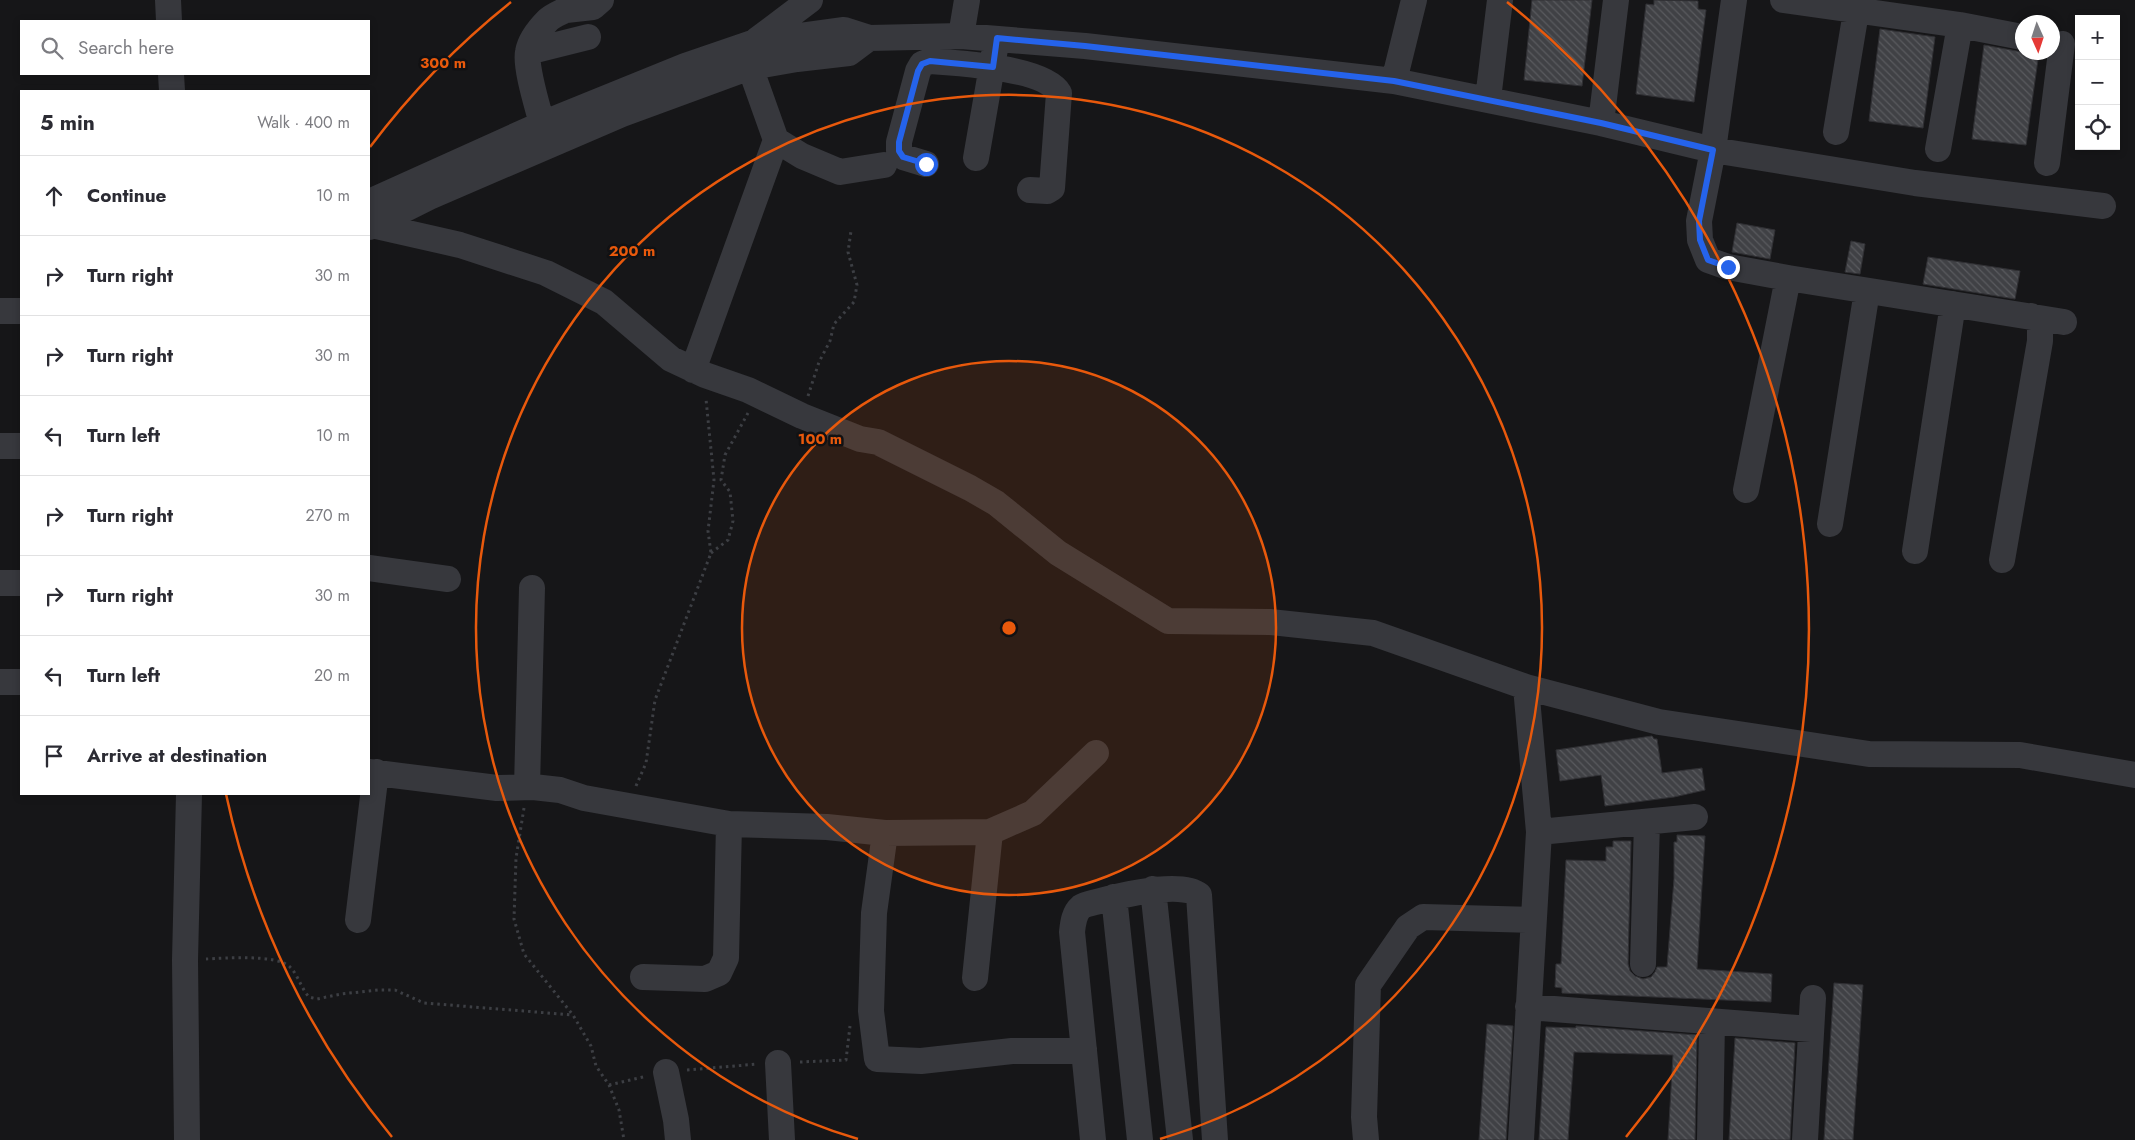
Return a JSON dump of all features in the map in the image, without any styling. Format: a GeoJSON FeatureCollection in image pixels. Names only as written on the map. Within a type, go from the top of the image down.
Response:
{"type":"FeatureCollection","features":[{"type":"Feature","properties":{"kind":"street"},"geometry":{"type":"LineString","coordinates":[[168,0],[169,20]]}},
{"type":"Feature","properties":{"kind":"street"},"geometry":{"type":"LineString","coordinates":[[542,124],[528,52],[539,29],[551,17],[571,5],[593,7],[601,0]]}},
{"type":"Feature","properties":{"kind":"street"},"geometry":{"type":"LineString","coordinates":[[755,42],[810,0]]}},
{"type":"Feature","properties":{"kind":"street"},"geometry":{"type":"LineString","coordinates":[[961,36],[967,0]]}},
{"type":"Feature","properties":{"kind":"street"},"geometry":{"type":"LineString","coordinates":[[1394,81],[1414,0]]}},
{"type":"Feature","properties":{"kind":"street"},"geometry":{"type":"LineString","coordinates":[[1488,100],[1500,0]]}},
{"type":"Feature","properties":{"kind":"street"},"geometry":{"type":"LineString","coordinates":[[1601,123],[1616,0]]}},
{"type":"Feature","properties":{"kind":"street"},"geometry":{"type":"LineString","coordinates":[[1722,152],[1734,0]]}},
{"type":"Feature","properties":{"kind":"street"},"geometry":{"type":"LineString","coordinates":[[1753,0],[1722,152],[1699,221],[1700,240],[1708,260],[1728,267],[1788,278],[2064,322]]}},
{"type":"Feature","properties":{"kind":"street"},"geometry":{"type":"LineString","coordinates":[[1783,0],[1856,12],[1960,25],[2015,36]]}},
{"type":"Feature","properties":{"kind":"street"},"geometry":{"type":"LineString","coordinates":[[1836,132],[1856,12]]}},
{"type":"Feature","properties":{"kind":"street"},"geometry":{"type":"LineString","coordinates":[[1938,149],[1960,25]]}},
{"type":"Feature","properties":{"kind":"street"},"geometry":{"type":"LineString","coordinates":[[370,218],[542,124],[685,66],[755,42],[844,30],[869,38],[961,36],[1085,46],[1394,81],[1601,123],[1722,152],[1915,183],[2103,206]]}},
{"type":"Feature","properties":{"kind":"street"},"geometry":{"type":"LineString","coordinates":[[528,52],[588,37]]}},
{"type":"Feature","properties":{"kind":"street"},"geometry":{"type":"LineString","coordinates":[[370,218],[429,197],[622,114],[750,67],[849,53],[869,38]]}},
{"type":"Feature","properties":{"kind":"street"},"geometry":{"type":"LineString","coordinates":[[976,158],[997,38]]}},
{"type":"Feature","properties":{"kind":"street"},"geometry":{"type":"LineString","coordinates":[[2047,163],[2064,45]]}},
{"type":"Feature","properties":{"kind":"street"},"geometry":{"type":"LineString","coordinates":[[926,164],[903,157],[899,151],[899,142],[918,71],[922,64],[930,61],[993,67],[1047,81],[1055,86],[1060,93],[1052,188],[1047,191],[1030,190]]}},
{"type":"Feature","properties":{"kind":"street"},"geometry":{"type":"LineString","coordinates":[[699,373],[776,140],[750,67]]}},
{"type":"Feature","properties":{"kind":"street"},"geometry":{"type":"LineString","coordinates":[[171,75],[172,90]]}},
{"type":"Feature","properties":{"kind":"street"},"geometry":{"type":"LineString","coordinates":[[776,140],[802,156],[840,172],[884,166]]}},
{"type":"Feature","properties":{"kind":"street"},"geometry":{"type":"LineString","coordinates":[[370,218],[546,273],[604,302],[670,360],[860,439],[878,442],[979,493],[996,503],[1058,553],[1168,621],[1270,622],[1372,633],[1526,687],[1659,722],[1869,754],[2020,755],[2135,775]]}},
{"type":"Feature","properties":{"kind":"street"},"geometry":{"type":"LineString","coordinates":[[1746,490],[1788,278]]}},
{"type":"Feature","properties":{"kind":"street"},"geometry":{"type":"LineString","coordinates":[[1830,524],[1867,291]]}},
{"type":"Feature","properties":{"kind":"street"},"geometry":{"type":"LineString","coordinates":[[1915,551],[1953,304]]}},
{"type":"Feature","properties":{"kind":"street"},"geometry":{"type":"LineString","coordinates":[[0,311],[20,311]]}},
{"type":"Feature","properties":{"kind":"street"},"geometry":{"type":"LineString","coordinates":[[2002,560],[2040,341],[2040,324],[2031,316]]}},
{"type":"Feature","properties":{"kind":"street"},"geometry":{"type":"LineString","coordinates":[[0,446],[20,446]]}},
{"type":"Feature","properties":{"kind":"street"},"geometry":{"type":"LineString","coordinates":[[370,568],[448,579]]}},
{"type":"Feature","properties":{"kind":"street"},"geometry":{"type":"LineString","coordinates":[[0,583],[20,584]]}},
{"type":"Feature","properties":{"kind":"street"},"geometry":{"type":"LineString","coordinates":[[530,787],[532,588]]}},
{"type":"Feature","properties":{"kind":"street"},"geometry":{"type":"LineString","coordinates":[[0,682],[20,682]]}},
{"type":"Feature","properties":{"kind":"street"},"geometry":{"type":"LineString","coordinates":[[1521,1140],[1539,832],[1526,687]]}},
{"type":"Feature","properties":{"kind":"street"},"geometry":{"type":"LineString","coordinates":[[370,793],[372,772],[497,788],[530,787],[560,790],[584,798],[729,824],[828,827],[885,833],[990,832],[1033,813],[1096,752]]}},
{"type":"Feature","properties":{"kind":"street"},"geometry":{"type":"LineString","coordinates":[[187,1140],[185,960],[189,795]]}},
{"type":"Feature","properties":{"kind":"street"},"geometry":{"type":"LineString","coordinates":[[358,920],[370,795]]}},
{"type":"Feature","properties":{"kind":"street"},"geometry":{"type":"LineString","coordinates":[[1539,832],[1695,817]]}},
{"type":"Feature","properties":{"kind":"street"},"geometry":{"type":"LineString","coordinates":[[1642,964],[1646,822]]}},
{"type":"Feature","properties":{"kind":"street"},"geometry":{"type":"LineString","coordinates":[[643,977],[705,979],[719,973],[726,958],[729,824]]}},
{"type":"Feature","properties":{"kind":"street"},"geometry":{"type":"LineString","coordinates":[[975,978],[990,832]]}},
{"type":"Feature","properties":{"kind":"street"},"geometry":{"type":"LineString","coordinates":[[885,833],[874,913],[871,1011],[877,1059],[922,1061],[1012,1051],[1084,1049]]}},
{"type":"Feature","properties":{"kind":"street"},"geometry":{"type":"LineString","coordinates":[[1154,889],[1180,1140]]}},
{"type":"Feature","properties":{"kind":"street"},"geometry":{"type":"LineString","coordinates":[[1093,1140],[1072,932],[1074,918],[1082,906],[1154,889],[1193,890],[1199,894],[1215,1140]]}},
{"type":"Feature","properties":{"kind":"street"},"geometry":{"type":"LineString","coordinates":[[1114,897],[1140,1140]]}},
{"type":"Feature","properties":{"kind":"street"},"geometry":{"type":"LineString","coordinates":[[1366,1140],[1364,1117],[1368,985],[1408,927],[1424,917],[1533,920]]}},
{"type":"Feature","properties":{"kind":"street"},"geometry":{"type":"LineString","coordinates":[[1805,1140],[1813,998]]}},
{"type":"Feature","properties":{"kind":"street"},"geometry":{"type":"LineString","coordinates":[[1528,1007],[1811,1029]]}},
{"type":"Feature","properties":{"kind":"street"},"geometry":{"type":"LineString","coordinates":[[1710,1140],[1712,1021]]}},
{"type":"Feature","properties":{"kind":"street"},"geometry":{"type":"LineString","coordinates":[[778,1063],[782,1140]]}},
{"type":"Feature","properties":{"kind":"street"},"geometry":{"type":"LineString","coordinates":[[666,1072],[676,1120],[678,1140]]}},
{"type":"Feature","properties":{"kind":"path"},"geometry":{"type":"LineString","coordinates":[[802,416],[818,362],[830,341],[834,324],[854,302],[858,285],[848,252],[851,231]]}},
{"type":"Feature","properties":{"kind":"path"},"geometry":{"type":"LineString","coordinates":[[699,373],[714,480],[708,531],[712,554]]}},
{"type":"Feature","properties":{"kind":"path"},"geometry":{"type":"LineString","coordinates":[[627,805],[646,763],[655,700],[712,554],[728,540],[733,521],[730,492],[721,480],[725,455],[741,423],[760,396]]}},
{"type":"Feature","properties":{"kind":"path"},"geometry":{"type":"LineString","coordinates":[[530,787],[524,808],[516,858],[514,919],[524,954],[573,1016],[591,1046],[596,1066],[619,1110],[624,1140]]}},
{"type":"Feature","properties":{"kind":"path"},"geometry":{"type":"LineString","coordinates":[[185,960],[227,958],[284,962],[292,969],[306,994],[317,999],[341,994],[395,990],[424,1003],[573,1016]]}},
{"type":"Feature","properties":{"kind":"path"},"geometry":{"type":"LineString","coordinates":[[608,1086],[666,1072],[778,1063],[846,1060],[849,1027],[854,1015],[871,1011]]}},
{"type":"Feature","properties":{"kind":"building"},"geometry":{"type":"Polygon","coordinates":[[[1532,0],[1592,0],[1582,86],[1524,80],[1532,0]]]}},
{"type":"Feature","properties":{"kind":"building"},"geometry":{"type":"Polygon","coordinates":[[[1654,0],[1698,1],[1698,9],[1706,10],[1694,102],[1636,94],[1646,4],[1654,5],[1654,0]]]}},
{"type":"Feature","properties":{"kind":"building"},"geometry":{"type":"Polygon","coordinates":[[[1880,29],[1935,37],[1923,128],[1869,121],[1880,29]]]}},
{"type":"Feature","properties":{"kind":"building"},"geometry":{"type":"Polygon","coordinates":[[[1984,45],[2015,51],[2015,60],[2038,60],[2026,145],[1972,139],[1984,45]]]}},
{"type":"Feature","properties":{"kind":"building"},"geometry":{"type":"Polygon","coordinates":[[[1737,223],[1775,230],[1770,259],[1732,252],[1737,223]]]}},
{"type":"Feature","properties":{"kind":"building"},"geometry":{"type":"Polygon","coordinates":[[[1851,241],[1865,244],[1860,274],[1845,272],[1851,241]]]}},
{"type":"Feature","properties":{"kind":"building"},"geometry":{"type":"Polygon","coordinates":[[[1928,257],[2020,271],[2015,299],[1923,284],[1928,257]]]}},
{"type":"Feature","properties":{"kind":"building"},"geometry":{"type":"Polygon","coordinates":[[[1652,736],[1654,739],[1657,739],[1662,773],[1702,768],[1705,790],[1674,797],[1605,806],[1601,775],[1560,781],[1556,750],[1652,736]]]}},
{"type":"Feature","properties":{"kind":"building"},"geometry":{"type":"Polygon","coordinates":[[[1677,835],[1705,836],[1697,969],[1772,974],[1771,1002],[1562,993],[1562,988],[1555,987],[1556,964],[1561,964],[1566,860],[1606,861],[1606,847],[1613,847],[1613,841],[1631,841],[1628,964],[1630,971],[1635,976],[1643,979],[1651,977],[1657,967],[1667,967],[1674,879],[1674,842],[1677,842],[1677,835]]]}},
{"type":"Feature","properties":{"kind":"building"},"geometry":{"type":"Polygon","coordinates":[[[1834,983],[1863,985],[1853,1140],[1824,1140],[1834,983]]]}},
{"type":"Feature","properties":{"kind":"building"},"geometry":{"type":"Polygon","coordinates":[[[1487,1024],[1513,1026],[1506,1140],[1479,1140],[1487,1024]]]}},
{"type":"Feature","properties":{"kind":"building"},"geometry":{"type":"Polygon","coordinates":[[[1576,1026],[1697,1035],[1695,1140],[1668,1140],[1673,1055],[1574,1052],[1568,1140],[1539,1140],[1546,1027],[1576,1028],[1576,1026]]]}},
{"type":"Feature","properties":{"kind":"building"},"geometry":{"type":"Polygon","coordinates":[[[1735,1038],[1795,1043],[1790,1140],[1729,1140],[1735,1038]]]}},
{"type":"Feature","properties":{"kind":"route"},"geometry":{"type":"LineString","coordinates":[[926,164],[903,157],[899,151],[899,142],[918,71],[922,64],[930,61],[993,67],[997,38],[1085,46],[1394,81],[1601,123],[1713,150],[1699,221],[1700,240],[1708,260],[1728,267]]}}]}
